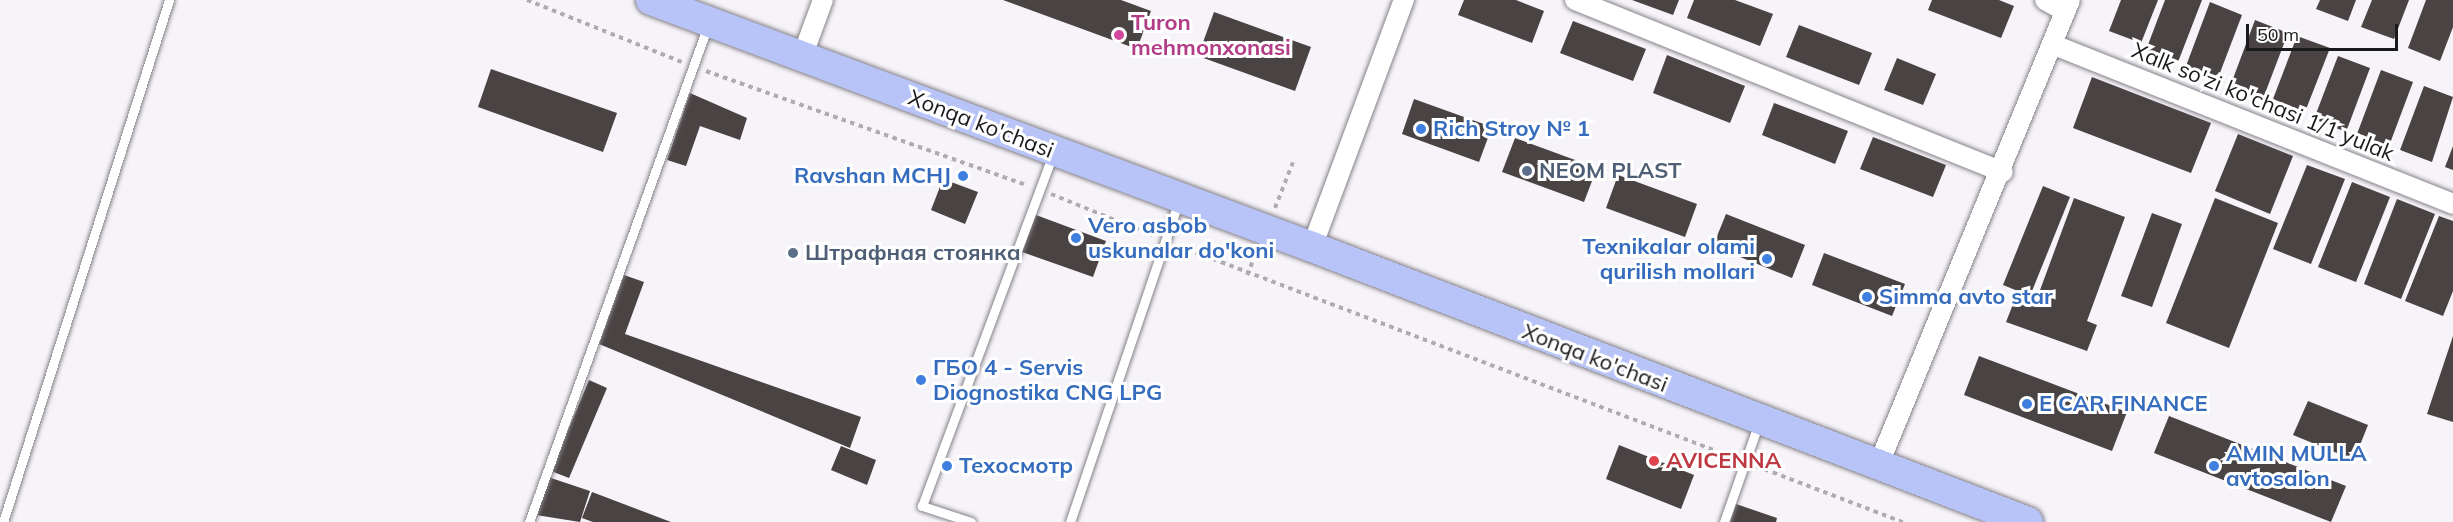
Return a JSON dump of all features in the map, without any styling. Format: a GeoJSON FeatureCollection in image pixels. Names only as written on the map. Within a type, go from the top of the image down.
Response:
{"type":"FeatureCollection","features":[{"type":"Feature","properties":{"kind":"main road","name":"Xonqa ko'chasi"},"geometry":{"type":"LineString","coordinates":[[651,0],[1312,247],[1759,422],[2028,522]]}},
{"type":"Feature","properties":{"kind":"street"},"geometry":{"type":"LineString","coordinates":[[802,57],[823,0]]}},
{"type":"Feature","properties":{"kind":"street"},"geometry":{"type":"LineString","coordinates":[[1312,247],[1404,0]]}},
{"type":"Feature","properties":{"kind":"street"},"geometry":{"type":"LineString","coordinates":[[1575,0],[2003,172]]}},
{"type":"Feature","properties":{"kind":"street"},"geometry":{"type":"LineString","coordinates":[[1878,466],[2003,172],[2054,45],[2067,6],[2045,0]]}},
{"type":"Feature","properties":{"kind":"street","name":"Xalk so'zi ko'chasi 1/1 yulak"},"geometry":{"type":"LineString","coordinates":[[2054,45],[2453,204]]}},
{"type":"Feature","properties":{"kind":"lane"},"geometry":{"type":"LineString","coordinates":[[3,522],[169,0]]}},
{"type":"Feature","properties":{"kind":"lane"},"geometry":{"type":"LineString","coordinates":[[529,522],[694,67],[708,22]]}},
{"type":"Feature","properties":{"kind":"lane"},"geometry":{"type":"LineString","coordinates":[[971,522],[922,506],[1053,151]]}},
{"type":"Feature","properties":{"kind":"lane"},"geometry":{"type":"LineString","coordinates":[[1070,522],[1167,242],[1180,198]]}},
{"type":"Feature","properties":{"kind":"lane"},"geometry":{"type":"LineString","coordinates":[[1724,522],[1759,422]]}},
{"type":"Feature","properties":{"kind":"path"},"geometry":{"type":"LineString","coordinates":[[527,0],[694,67],[1039,189],[1167,242],[1903,522]]}},
{"type":"Feature","properties":{"kind":"building"},"geometry":{"type":"Polygon","coordinates":[[[1003,0],[1121,0],[1151,11],[1137,49],[1003,0]]]}},
{"type":"Feature","properties":{"kind":"building"},"geometry":{"type":"Polygon","coordinates":[[[1464,0],[1516,0],[1544,11],[1532,43],[1458,15],[1464,0]]]}},
{"type":"Feature","properties":{"kind":"building"},"geometry":{"type":"Polygon","coordinates":[[[1632,0],[1679,0],[1673,15],[1632,0]]]}},
{"type":"Feature","properties":{"kind":"building"},"geometry":{"type":"Polygon","coordinates":[[[1694,0],[1735,0],[1773,14],[1760,46],[1687,18],[1694,0]]]}},
{"type":"Feature","properties":{"kind":"building"},"geometry":{"type":"Polygon","coordinates":[[[1932,0],[1999,0],[2014,6],[2001,38],[1928,10],[1932,0]]]}},
{"type":"Feature","properties":{"kind":"building"},"geometry":{"type":"Polygon","coordinates":[[[2121,0],[2158,0],[2141,43],[2109,31],[2121,0]]]}},
{"type":"Feature","properties":{"kind":"building"},"geometry":{"type":"Polygon","coordinates":[[[2165,0],[2202,0],[2178,62],[2146,50],[2165,0]]]}},
{"type":"Feature","properties":{"kind":"building"},"geometry":{"type":"Polygon","coordinates":[[[2320,0],[2356,0],[2348,21],[2316,9],[2320,0]]]}},
{"type":"Feature","properties":{"kind":"building"},"geometry":{"type":"Polygon","coordinates":[[[2372,0],[2409,0],[2394,39],[2361,27],[2372,0]]]}},
{"type":"Feature","properties":{"kind":"building"},"geometry":{"type":"Polygon","coordinates":[[[2426,0],[2453,0],[2453,27],[2440,61],[2408,48],[2426,0]]]}},
{"type":"Feature","properties":{"kind":"building"},"geometry":{"type":"Polygon","coordinates":[[[2210,2],[2242,15],[2218,78],[2186,66],[2210,2]]]}},
{"type":"Feature","properties":{"kind":"building"},"geometry":{"type":"Polygon","coordinates":[[[1214,12],[1311,47],[1295,91],[1198,56],[1214,12]]]}},
{"type":"Feature","properties":{"kind":"building"},"geometry":{"type":"Polygon","coordinates":[[[2255,20],[2288,33],[2264,96],[2231,84],[2255,20]]]}},
{"type":"Feature","properties":{"kind":"building"},"geometry":{"type":"Polygon","coordinates":[[[1573,21],[1646,49],[1633,81],[1560,53],[1573,21]]]}},
{"type":"Feature","properties":{"kind":"building"},"geometry":{"type":"Polygon","coordinates":[[[1799,25],[1872,53],[1859,85],[1786,57],[1799,25]]]}},
{"type":"Feature","properties":{"kind":"building"},"geometry":{"type":"Polygon","coordinates":[[[2297,36],[2330,48],[2305,112],[2273,99],[2297,36]]]}},
{"type":"Feature","properties":{"kind":"building"},"geometry":{"type":"Polygon","coordinates":[[[1667,55],[1745,86],[1730,123],[1653,93],[1667,55]]]}},
{"type":"Feature","properties":{"kind":"building"},"geometry":{"type":"Polygon","coordinates":[[[2338,56],[2370,68],[2346,132],[2314,119],[2338,56]]]}},
{"type":"Feature","properties":{"kind":"building"},"geometry":{"type":"Polygon","coordinates":[[[1897,58],[1936,74],[1923,105],[1884,90],[1897,58]]]}},
{"type":"Feature","properties":{"kind":"building"},"geometry":{"type":"Polygon","coordinates":[[[491,69],[617,113],[603,152],[478,107],[491,69]]]}},
{"type":"Feature","properties":{"kind":"building"},"geometry":{"type":"Polygon","coordinates":[[[2381,70],[2413,82],[2389,146],[2357,134],[2381,70]]]}},
{"type":"Feature","properties":{"kind":"building"},"geometry":{"type":"Polygon","coordinates":[[[2092,77],[2211,123],[2191,173],[2073,128],[2092,77]]]}},
{"type":"Feature","properties":{"kind":"building"},"geometry":{"type":"Polygon","coordinates":[[[2424,86],[2453,97],[2432,162],[2400,150],[2424,86]]]}},
{"type":"Feature","properties":{"kind":"building"},"geometry":{"type":"Polygon","coordinates":[[[690,93],[747,118],[740,140],[700,126],[686,166],[667,160],[690,93]]]}},
{"type":"Feature","properties":{"kind":"building"},"geometry":{"type":"Polygon","coordinates":[[[1414,99],[1492,127],[1479,162],[1402,134],[1414,99]]]}},
{"type":"Feature","properties":{"kind":"building"},"geometry":{"type":"Polygon","coordinates":[[[1774,103],[1848,131],[1835,164],[1762,135],[1774,103]]]}},
{"type":"Feature","properties":{"kind":"building"},"geometry":{"type":"Polygon","coordinates":[[[2238,134],[2293,156],[2270,214],[2215,191],[2238,134]]]}},
{"type":"Feature","properties":{"kind":"building"},"geometry":{"type":"Polygon","coordinates":[[[1873,137],[1946,165],[1933,197],[1860,169],[1873,137]]]}},
{"type":"Feature","properties":{"kind":"building"},"geometry":{"type":"Polygon","coordinates":[[[1515,138],[1597,168],[1584,202],[1502,172],[1515,138]]]}},
{"type":"Feature","properties":{"kind":"building"},"geometry":{"type":"Polygon","coordinates":[[[2453,146],[2453,170],[2445,167],[2453,146]]]}},
{"type":"Feature","properties":{"kind":"building"},"geometry":{"type":"Polygon","coordinates":[[[2307,165],[2345,179],[2311,264],[2273,249],[2307,165]]]}},
{"type":"Feature","properties":{"kind":"building"},"geometry":{"type":"Polygon","coordinates":[[[1618,175],[1697,204],[1685,237],[1606,208],[1618,175]]]}},
{"type":"Feature","properties":{"kind":"building"},"geometry":{"type":"Polygon","coordinates":[[[943,179],[978,192],[965,224],[931,210],[943,179]]]}},
{"type":"Feature","properties":{"kind":"building"},"geometry":{"type":"Polygon","coordinates":[[[2352,182],[2390,197],[2356,282],[2318,267],[2352,182]]]}},
{"type":"Feature","properties":{"kind":"building"},"geometry":{"type":"Polygon","coordinates":[[[2043,186],[2070,197],[2030,296],[2003,285],[2043,186]]]}},
{"type":"Feature","properties":{"kind":"building"},"geometry":{"type":"Polygon","coordinates":[[[2074,198],[2125,217],[2087,321],[2097,325],[2087,351],[2006,322],[2017,294],[2036,301],[2074,198]]]}},
{"type":"Feature","properties":{"kind":"building"},"geometry":{"type":"Polygon","coordinates":[[[2215,198],[2278,223],[2229,348],[2166,323],[2215,198]]]}},
{"type":"Feature","properties":{"kind":"building"},"geometry":{"type":"Polygon","coordinates":[[[2397,199],[2435,214],[2401,299],[2364,284],[2397,199]]]}},
{"type":"Feature","properties":{"kind":"building"},"geometry":{"type":"Polygon","coordinates":[[[2152,213],[2182,224],[2152,307],[2121,296],[2152,213]]]}},
{"type":"Feature","properties":{"kind":"building"},"geometry":{"type":"Polygon","coordinates":[[[1726,214],[1805,245],[1792,278],[1713,246],[1726,214]]]}},
{"type":"Feature","properties":{"kind":"building"},"geometry":{"type":"Polygon","coordinates":[[[1036,215],[1106,241],[1093,277],[1022,252],[1036,215]]]}},
{"type":"Feature","properties":{"kind":"building"},"geometry":{"type":"Polygon","coordinates":[[[2439,216],[2453,221],[2453,291],[2443,316],[2405,301],[2439,216]]]}},
{"type":"Feature","properties":{"kind":"building"},"geometry":{"type":"Polygon","coordinates":[[[1824,253],[1905,284],[1892,316],[1812,285],[1824,253]]]}},
{"type":"Feature","properties":{"kind":"building"},"geometry":{"type":"Polygon","coordinates":[[[624,275],[644,282],[625,334],[861,417],[850,448],[599,344],[624,275]]]}},
{"type":"Feature","properties":{"kind":"building"},"geometry":{"type":"Polygon","coordinates":[[[2453,336],[2453,422],[2427,414],[2453,336]]]}},
{"type":"Feature","properties":{"kind":"building"},"geometry":{"type":"Polygon","coordinates":[[[1979,356],[2127,412],[2112,451],[1964,395],[1979,356]]]}},
{"type":"Feature","properties":{"kind":"building"},"geometry":{"type":"Polygon","coordinates":[[[589,380],[607,388],[569,478],[551,471],[589,380]]]}},
{"type":"Feature","properties":{"kind":"building"},"geometry":{"type":"Polygon","coordinates":[[[2308,401],[2368,425],[2354,460],[2293,435],[2308,401]]]}},
{"type":"Feature","properties":{"kind":"building"},"geometry":{"type":"Polygon","coordinates":[[[2169,416],[2346,486],[2331,522],[2154,453],[2169,416]]]}},
{"type":"Feature","properties":{"kind":"building"},"geometry":{"type":"Polygon","coordinates":[[[1619,445],[1694,475],[1681,509],[1606,479],[1619,445]]]}},
{"type":"Feature","properties":{"kind":"building"},"geometry":{"type":"Polygon","coordinates":[[[841,446],[876,460],[867,485],[831,470],[841,446]]]}},
{"type":"Feature","properties":{"kind":"building"},"geometry":{"type":"Polygon","coordinates":[[[548,477],[590,491],[580,522],[536,515],[548,477]]]}},
{"type":"Feature","properties":{"kind":"building"},"geometry":{"type":"Polygon","coordinates":[[[592,492],[671,522],[593,522],[582,518],[592,492]]]}},
{"type":"Feature","properties":{"kind":"building"},"geometry":{"type":"Polygon","coordinates":[[[1736,504],[1777,518],[1776,522],[1730,522],[1736,504]]]}},
{"type":"Feature","properties":{"kind":"place","name":"Turon mehmonxonasi"},"geometry":{"type":"Point","coordinates":[1119,35]}},
{"type":"Feature","properties":{"kind":"place","name":"Rich Stroy № 1"},"geometry":{"type":"Point","coordinates":[1421,129]}},
{"type":"Feature","properties":{"kind":"place","name":"NEOM PLAST"},"geometry":{"type":"Point","coordinates":[1527,171]}},
{"type":"Feature","properties":{"kind":"place","name":"Ravshan MCHJ"},"geometry":{"type":"Point","coordinates":[963,176]}},
{"type":"Feature","properties":{"kind":"place","name":"Vero asbob uskunalar do'koni"},"geometry":{"type":"Point","coordinates":[1076,238]}},
{"type":"Feature","properties":{"kind":"place","name":"Штрафная стоянка"},"geometry":{"type":"Point","coordinates":[793,253]}},
{"type":"Feature","properties":{"kind":"place","name":"Texnikalar olami qurilish mollari"},"geometry":{"type":"Point","coordinates":[1767,259]}},
{"type":"Feature","properties":{"kind":"place","name":"Simma avto star"},"geometry":{"type":"Point","coordinates":[1867,297]}},
{"type":"Feature","properties":{"kind":"place","name":"ГБО 4 - Servis Diognostika CNG LPG"},"geometry":{"type":"Point","coordinates":[921,380]}},
{"type":"Feature","properties":{"kind":"place","name":"E CAR FINANCE"},"geometry":{"type":"Point","coordinates":[2027,404]}},
{"type":"Feature","properties":{"kind":"place","name":"AVICENNA"},"geometry":{"type":"Point","coordinates":[1654,461]}},
{"type":"Feature","properties":{"kind":"place","name":"Техосмотр"},"geometry":{"type":"Point","coordinates":[947,466]}},
{"type":"Feature","properties":{"kind":"place","name":"AMIN MULLA avtosalon"},"geometry":{"type":"Point","coordinates":[2214,466]}}]}
